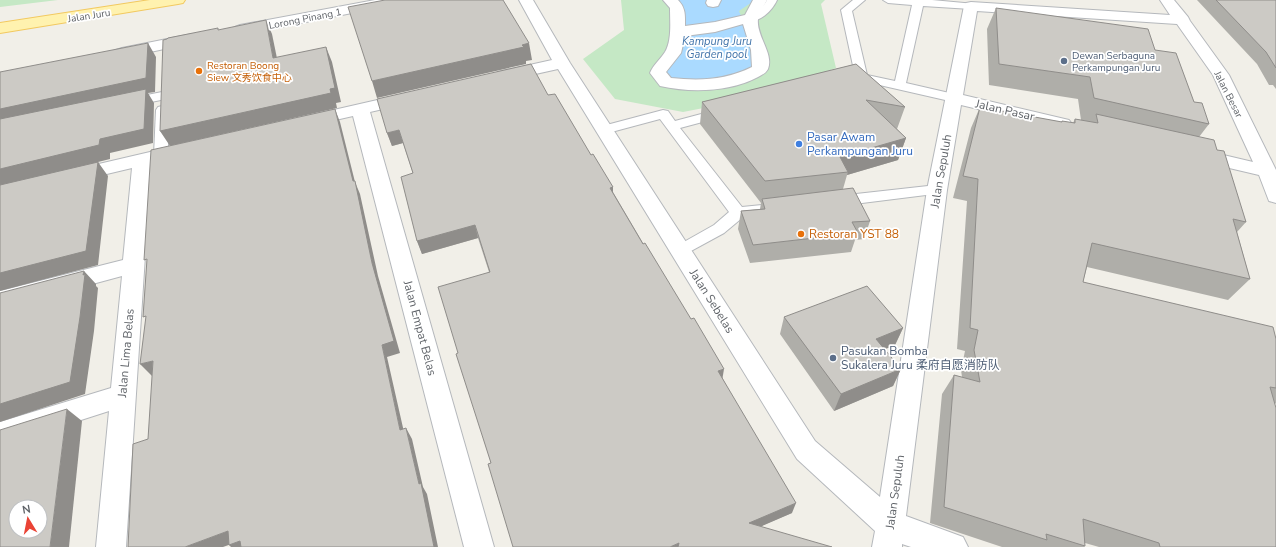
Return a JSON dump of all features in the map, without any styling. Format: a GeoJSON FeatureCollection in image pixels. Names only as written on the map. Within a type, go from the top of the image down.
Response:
{"type":"FeatureCollection","features":[{"type":"Feature","properties":{"kind":"main road","name":"Jalan Juru"},"geometry":{"type":"LineString","coordinates":[[0,28],[178,0]]}},
{"type":"Feature","properties":{"kind":"street","name":"Lorong Pinang 1"},"geometry":{"type":"LineString","coordinates":[[225,33],[398,0]]}},
{"type":"Feature","properties":{"kind":"street","name":"Jalan Sebelas"},"geometry":{"type":"LineString","coordinates":[[526,0],[562,63],[806,450],[890,525],[953,547]]}},
{"type":"Feature","properties":{"kind":"street"},"geometry":{"type":"LineString","coordinates":[[670,0],[677,7],[678,32],[674,50],[660,66],[658,73],[666,82],[699,85],[728,83],[746,78],[760,69],[761,58],[749,25],[750,18],[760,0]]}},
{"type":"Feature","properties":{"kind":"street","name":"Jalan Besar"},"geometry":{"type":"LineString","coordinates":[[1167,0],[1183,20],[1221,75],[1267,171],[1276,196]]}},
{"type":"Feature","properties":{"kind":"street"},"geometry":{"type":"LineString","coordinates":[[971,6],[1183,20]]}},
{"type":"Feature","properties":{"kind":"street","name":"Jalan Sepuluh"},"geometry":{"type":"LineString","coordinates":[[886,547],[937,190],[971,6]]}},
{"type":"Feature","properties":{"kind":"street"},"geometry":{"type":"LineString","coordinates":[[678,32],[715,27],[750,18]]}},
{"type":"Feature","properties":{"kind":"street"},"geometry":{"type":"LineString","coordinates":[[111,55],[164,52],[210,36]]}},
{"type":"Feature","properties":{"kind":"street"},"geometry":{"type":"LineString","coordinates":[[484,81],[562,63]]}},
{"type":"Feature","properties":{"kind":"street"},"geometry":{"type":"LineString","coordinates":[[291,125],[422,95]]}},
{"type":"Feature","properties":{"kind":"street","name":"Jalan Pasar"},"geometry":{"type":"LineString","coordinates":[[954,98],[1076,127]]}},
{"type":"Feature","properties":{"kind":"street","name":"Jalan Empat Belas"},"geometry":{"type":"LineString","coordinates":[[360,109],[479,547]]}},
{"type":"Feature","properties":{"kind":"street"},"geometry":{"type":"LineString","coordinates":[[60,179],[199,146]]}},
{"type":"Feature","properties":{"kind":"street"},"geometry":{"type":"LineString","coordinates":[[1183,151],[1267,171]]}},
{"type":"Feature","properties":{"kind":"street","name":"Jalan Lima Belas"},"geometry":{"type":"LineString","coordinates":[[111,547],[134,265],[151,158]]}},
{"type":"Feature","properties":{"kind":"street"},"geometry":{"type":"LineString","coordinates":[[0,300],[134,265]]}},
{"type":"Feature","properties":{"kind":"street"},"geometry":{"type":"LineString","coordinates":[[0,434],[123,395]]}},
{"type":"Feature","properties":{"kind":"lane"},"geometry":{"type":"LineString","coordinates":[[750,18],[762,14],[770,7],[772,0]]}},
{"type":"Feature","properties":{"kind":"lane"},"geometry":{"type":"LineString","coordinates":[[860,0],[846,10],[862,77]]}},
{"type":"Feature","properties":{"kind":"lane"},"geometry":{"type":"LineString","coordinates":[[888,0],[971,6]]}},
{"type":"Feature","properties":{"kind":"lane"},"geometry":{"type":"LineString","coordinates":[[900,85],[918,2]]}},
{"type":"Feature","properties":{"kind":"lane"},"geometry":{"type":"LineString","coordinates":[[839,81],[862,77],[954,98]]}},
{"type":"Feature","properties":{"kind":"lane"},"geometry":{"type":"LineString","coordinates":[[151,158],[162,96],[163,81]]}},
{"type":"Feature","properties":{"kind":"lane"},"geometry":{"type":"LineString","coordinates":[[116,106],[162,96]]}},
{"type":"Feature","properties":{"kind":"lane"},"geometry":{"type":"LineString","coordinates":[[672,126],[732,110]]}},
{"type":"Feature","properties":{"kind":"lane"},"geometry":{"type":"LineString","coordinates":[[604,130],[663,114],[738,213]]}},
{"type":"Feature","properties":{"kind":"lane"},"geometry":{"type":"LineString","coordinates":[[822,203],[937,190]]}},
{"type":"Feature","properties":{"kind":"lane"},"geometry":{"type":"LineString","coordinates":[[680,251],[719,229],[738,213],[776,208]]}},
{"type":"Feature","properties":{"kind":"green space"},"geometry":{"type":"Polygon","coordinates":[[[0,0],[58,0],[0,7],[0,0]]]}},
{"type":"Feature","properties":{"kind":"green space"},"geometry":{"type":"Polygon","coordinates":[[[621,0],[825,0],[821,4],[836,68],[755,98],[683,112],[615,99],[583,59],[624,30],[621,0]]]}},
{"type":"Feature","properties":{"kind":"water","name":"Kampung Juru Garden pool"},"geometry":{"type":"Polygon","coordinates":[[[674,0],[755,0],[739,11],[758,58],[756,69],[723,82],[673,79],[667,73],[665,66],[679,56],[683,48],[683,6],[674,0]]]}},
{"type":"Feature","properties":{"kind":"building"},"geometry":{"type":"Polygon","coordinates":[[[385,0],[503,0],[529,43],[522,45],[524,47],[372,81],[348,7],[385,0]]]}},
{"type":"Feature","properties":{"kind":"building"},"geometry":{"type":"Polygon","coordinates":[[[1216,0],[1276,0],[1276,68],[1266,52],[1216,0]]]}},
{"type":"Feature","properties":{"kind":"building"},"geometry":{"type":"Polygon","coordinates":[[[996,8],[1148,29],[1155,50],[1176,53],[1194,102],[1202,103],[1209,124],[1094,98],[1090,77],[999,64],[996,8]]]}},
{"type":"Feature","properties":{"kind":"building"},"geometry":{"type":"Polygon","coordinates":[[[266,20],[273,58],[326,47],[335,88],[330,89],[331,93],[160,131],[163,40],[218,28],[218,30],[266,20]]]}},
{"type":"Feature","properties":{"kind":"building"},"geometry":{"type":"Polygon","coordinates":[[[148,43],[146,78],[0,109],[0,72],[148,43]]]}},
{"type":"Feature","properties":{"kind":"building"},"geometry":{"type":"Polygon","coordinates":[[[531,64],[548,95],[555,94],[591,155],[593,154],[613,187],[610,188],[643,244],[645,243],[691,319],[694,318],[724,369],[718,371],[796,503],[749,523],[832,547],[678,547],[679,543],[670,547],[513,547],[488,464],[491,463],[456,354],[458,353],[438,287],[490,272],[475,225],[417,241],[401,177],[413,173],[399,130],[387,133],[377,99],[531,64]]]}},
{"type":"Feature","properties":{"kind":"building","name":"Pasar Awam Perkampungan Juru"},"geometry":{"type":"Polygon","coordinates":[[[856,64],[905,107],[866,100],[906,138],[840,157],[848,172],[765,181],[702,102],[856,64]]]}},
{"type":"Feature","properties":{"kind":"building"},"geometry":{"type":"Polygon","coordinates":[[[146,89],[144,129],[100,139],[99,145],[0,169],[0,119],[146,89]]]}},
{"type":"Feature","properties":{"kind":"building"},"geometry":{"type":"Polygon","coordinates":[[[980,107],[1075,123],[1075,119],[1098,123],[1096,114],[1214,140],[1217,150],[1224,151],[1246,222],[1233,219],[1250,279],[1092,243],[1083,282],[1273,327],[1276,339],[1276,388],[1270,387],[1276,408],[1276,547],[1160,547],[1159,543],[1083,519],[1085,546],[1046,534],[1047,540],[944,507],[954,375],[980,382],[974,350],[978,330],[970,328],[978,179],[963,176],[980,107]]]}},
{"type":"Feature","properties":{"kind":"building"},"geometry":{"type":"Polygon","coordinates":[[[335,109],[353,181],[355,181],[372,263],[394,341],[382,345],[400,430],[406,428],[419,484],[421,483],[434,547],[241,547],[240,541],[229,545],[228,531],[185,547],[128,547],[133,444],[148,439],[153,361],[140,364],[146,316],[143,317],[147,259],[144,260],[151,150],[335,109]]]}},
{"type":"Feature","properties":{"kind":"building"},"geometry":{"type":"Polygon","coordinates":[[[98,162],[86,251],[0,273],[0,185],[98,162]]]}},
{"type":"Feature","properties":{"kind":"building"},"geometry":{"type":"Polygon","coordinates":[[[853,188],[870,221],[852,222],[858,233],[753,245],[741,211],[765,209],[762,199],[853,188]]]}},
{"type":"Feature","properties":{"kind":"building"},"geometry":{"type":"Polygon","coordinates":[[[84,271],[83,275],[85,274],[80,317],[70,382],[0,404],[0,293],[84,271]]]}},
{"type":"Feature","properties":{"kind":"building","name":"Pasukan Bomba Sukalera Juru 柔府自愿消防队"},"geometry":{"type":"Polygon","coordinates":[[[867,286],[903,328],[876,339],[901,369],[841,394],[784,317],[867,286]]]}},
{"type":"Feature","properties":{"kind":"building"},"geometry":{"type":"Polygon","coordinates":[[[67,409],[50,547],[0,547],[0,430],[67,409]]]}},
{"type":"Feature","properties":{"kind":"place","name":"Dewan Serbaguna Perkampungan Juru"},"geometry":{"type":"Point","coordinates":[1064,61]}},
{"type":"Feature","properties":{"kind":"place","name":"Restoran Boong Siew 文秀饮食中心"},"geometry":{"type":"Point","coordinates":[199,71]}},
{"type":"Feature","properties":{"kind":"place","name":"Pasar Awam Perkampungan Juru"},"geometry":{"type":"Point","coordinates":[799,144]}},
{"type":"Feature","properties":{"kind":"place","name":"Restoran YST 88"},"geometry":{"type":"Point","coordinates":[801,234]}},
{"type":"Feature","properties":{"kind":"place","name":"Pasukan Bomba Sukalera Juru 柔府自愿消防队"},"geometry":{"type":"Point","coordinates":[833,358]}}]}
